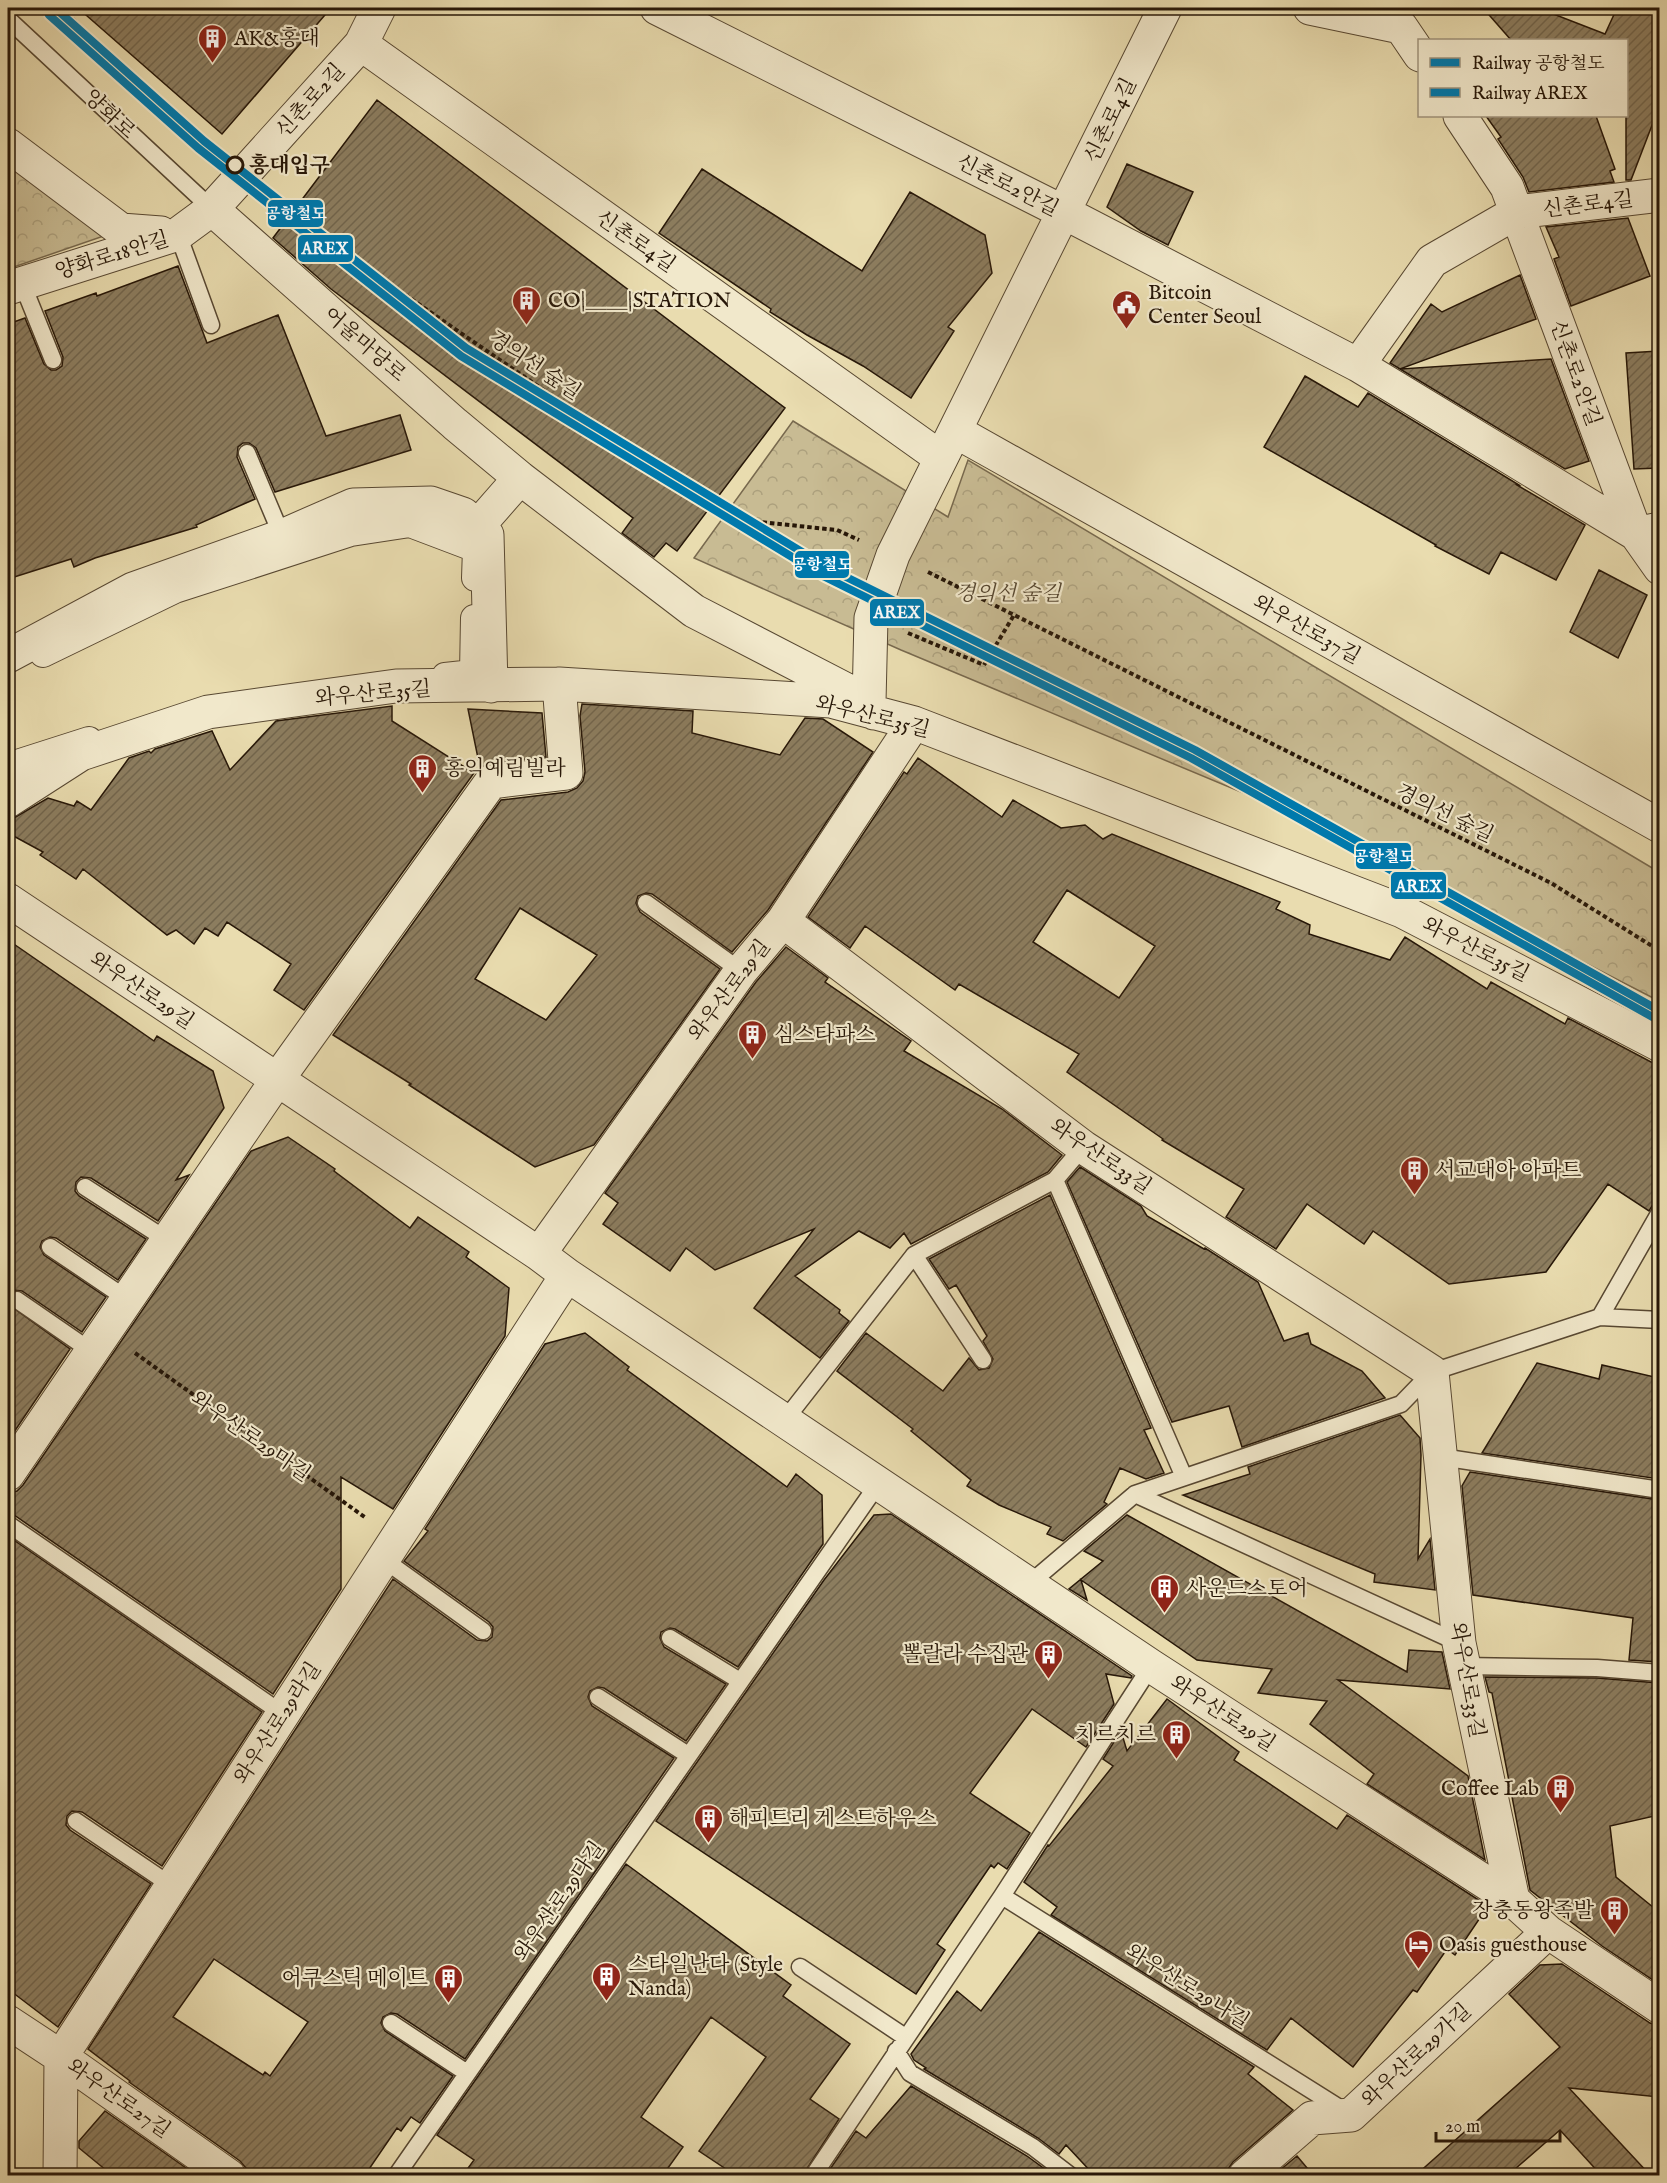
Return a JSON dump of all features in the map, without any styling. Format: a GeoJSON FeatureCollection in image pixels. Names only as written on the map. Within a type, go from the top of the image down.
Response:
{"type":"FeatureCollection","features":[{"type":"Feature","properties":{"kind":"street","name":"신촌로2길"},"geometry":{"type":"LineString","coordinates":[[178,234],[212,209],[361,44],[379,8]]}},
{"type":"Feature","properties":{"kind":"street","name":"신촌로2안길"},"geometry":{"type":"LineString","coordinates":[[657,8],[1065,213],[1358,365],[1648,532]]}},
{"type":"Feature","properties":{"kind":"street","name":"신촌로4길"},"geometry":{"type":"LineString","coordinates":[[871,707],[872,618],[893,555],[1165,8]]}},
{"type":"Feature","properties":{"kind":"street"},"geometry":{"type":"LineString","coordinates":[[1310,8],[1401,27],[1418,53]]}},
{"type":"Feature","properties":{"kind":"street","name":"신촌로4길"},"geometry":{"type":"LineString","coordinates":[[361,44],[948,444]]}},
{"type":"Feature","properties":{"kind":"street"},"geometry":{"type":"LineString","coordinates":[[1358,365],[1432,261],[1512,200],[1461,117]]}},
{"type":"Feature","properties":{"kind":"street"},"geometry":{"type":"LineString","coordinates":[[8,145],[121,230],[178,234]]}},
{"type":"Feature","properties":{"kind":"street","name":"신촌로4길"},"geometry":{"type":"LineString","coordinates":[[1512,200],[1659,195]]}},
{"type":"Feature","properties":{"kind":"street","name":"신촌로2안길"},"geometry":{"type":"LineString","coordinates":[[1512,200],[1648,532],[1659,568]]}},
{"type":"Feature","properties":{"kind":"street","name":"어울마당로"},"geometry":{"type":"LineString","coordinates":[[212,209],[455,424],[520,478]]}},
{"type":"Feature","properties":{"kind":"street","name":"양화로18안길"},"geometry":{"type":"LineString","coordinates":[[15,285],[178,234]]}},
{"type":"Feature","properties":{"kind":"street","name":"와우산로37길"},"geometry":{"type":"LineString","coordinates":[[948,444],[1659,826]]}},
{"type":"Feature","properties":{"kind":"street"},"geometry":{"type":"LineString","coordinates":[[477,526],[520,478],[694,611],[871,707]]}},
{"type":"Feature","properties":{"kind":"street"},"geometry":{"type":"LineString","coordinates":[[8,656],[133,589],[282,536],[353,505],[431,503],[463,514],[487,535],[491,686]]}},
{"type":"Feature","properties":{"kind":"street"},"geometry":{"type":"LineString","coordinates":[[8,672],[175,590],[351,533],[410,524],[476,549],[473,673],[205,704],[14,764],[8,769]]}},
{"type":"Feature","properties":{"kind":"street"},"geometry":{"type":"LineString","coordinates":[[8,1473],[277,1080],[491,782],[566,772],[559,684]]}},
{"type":"Feature","properties":{"kind":"street","name":"와우산로35길"},"geometry":{"type":"LineString","coordinates":[[8,801],[81,754],[208,712],[396,686],[559,684],[831,701],[871,707],[1402,911],[1659,1045]]}},
{"type":"Feature","properties":{"kind":"street","name":"와우산로29길"},"geometry":{"type":"LineString","coordinates":[[539,1254],[741,971],[783,921],[914,723]]}},
{"type":"Feature","properties":{"kind":"street","name":"와우산로29길"},"geometry":{"type":"LineString","coordinates":[[8,900],[1151,1666],[1513,1900],[1548,1932],[1659,2007]]}},
{"type":"Feature","properties":{"kind":"street","name":"와우산로33길"},"geometry":{"type":"LineString","coordinates":[[783,921],[1083,1147],[1432,1372],[1461,1654],[1513,1900]]}},
{"type":"Feature","properties":{"kind":"street","name":"와우산로29라길"},"geometry":{"type":"LineString","coordinates":[[62,2057],[567,1275]]}},
{"type":"Feature","properties":{"kind":"street","name":"와우산로29가길"},"geometry":{"type":"LineString","coordinates":[[1245,2175],[1312,2118],[1351,2115],[1548,1932]]}},
{"type":"Feature","properties":{"kind":"street","name":"와우산로27길"},"geometry":{"type":"LineString","coordinates":[[8,2022],[62,2057],[229,2175]]}},
{"type":"Feature","properties":{"kind":"street"},"geometry":{"type":"LineString","coordinates":[[60,2175],[62,2057]]}},
{"type":"Feature","properties":{"kind":"lane","name":"양화로"},"geometry":{"type":"LineString","coordinates":[[8,19],[212,209]]}},
{"type":"Feature","properties":{"kind":"lane","name":"양화로18안길"},"geometry":{"type":"LineString","coordinates":[[178,234],[211,325]]}},
{"type":"Feature","properties":{"kind":"lane","name":"양화로18안길"},"geometry":{"type":"LineString","coordinates":[[15,285],[53,360]]}},
{"type":"Feature","properties":{"kind":"lane"},"geometry":{"type":"LineString","coordinates":[[247,453],[282,536]]}},
{"type":"Feature","properties":{"kind":"lane"},"geometry":{"type":"LineString","coordinates":[[646,903],[741,971]]}},
{"type":"Feature","properties":{"kind":"lane"},"geometry":{"type":"LineString","coordinates":[[784,1421],[914,1255],[1055,1180],[1083,1147]]}},
{"type":"Feature","properties":{"kind":"lane"},"geometry":{"type":"LineString","coordinates":[[1055,1180],[1184,1477]]}},
{"type":"Feature","properties":{"kind":"lane"},"geometry":{"type":"LineString","coordinates":[[85,1187],[167,1240]]}},
{"type":"Feature","properties":{"kind":"lane"},"geometry":{"type":"LineString","coordinates":[[1600,1317],[1659,1212]]}},
{"type":"Feature","properties":{"kind":"lane"},"geometry":{"type":"LineString","coordinates":[[50,1247],[127,1299]]}},
{"type":"Feature","properties":{"kind":"lane"},"geometry":{"type":"LineString","coordinates":[[914,1255],[983,1360]]}},
{"type":"Feature","properties":{"kind":"lane"},"geometry":{"type":"LineString","coordinates":[[17,1300],[98,1342]]}},
{"type":"Feature","properties":{"kind":"lane"},"geometry":{"type":"LineString","coordinates":[[1029,1584],[1135,1494],[1401,1404],[1432,1372],[1600,1317],[1659,1320]]}},
{"type":"Feature","properties":{"kind":"lane"},"geometry":{"type":"LineString","coordinates":[[1441,1457],[1659,1490]]}},
{"type":"Feature","properties":{"kind":"lane","name":"와우산로29다길"},"geometry":{"type":"LineString","coordinates":[[396,2175],[878,1484]]}},
{"type":"Feature","properties":{"kind":"lane"},"geometry":{"type":"LineString","coordinates":[[1135,1494],[1461,1654],[1659,1673]]}},
{"type":"Feature","properties":{"kind":"lane"},"geometry":{"type":"LineString","coordinates":[[8,1524],[283,1714]]}},
{"type":"Feature","properties":{"kind":"lane"},"geometry":{"type":"LineString","coordinates":[[390,1549],[483,1631]]}},
{"type":"Feature","properties":{"kind":"lane"},"geometry":{"type":"LineString","coordinates":[[670,1638],[740,1681]]}},
{"type":"Feature","properties":{"kind":"lane"},"geometry":{"type":"LineString","coordinates":[[813,2175],[1002,1896],[1151,1666]]}},
{"type":"Feature","properties":{"kind":"lane"},"geometry":{"type":"LineString","coordinates":[[598,1697],[688,1755]]}},
{"type":"Feature","properties":{"kind":"lane"},"geometry":{"type":"LineString","coordinates":[[76,1821],[172,1886]]}},
{"type":"Feature","properties":{"kind":"lane","name":"와우산로29나길"},"geometry":{"type":"LineString","coordinates":[[1002,1896],[1351,2115]]}},
{"type":"Feature","properties":{"kind":"lane"},"geometry":{"type":"LineString","coordinates":[[800,1967],[900,2044],[910,2073],[1033,2147],[1071,2175]]}},
{"type":"Feature","properties":{"kind":"lane"},"geometry":{"type":"LineString","coordinates":[[391,2023],[467,2073]]}},
{"type":"Feature","properties":{"kind":"path","name":"경의선 숲길"},"geometry":{"type":"LineString","coordinates":[[62,8],[238,180],[732,519],[837,530],[893,555],[1551,883],[1659,951]]}},
{"type":"Feature","properties":{"kind":"path"},"geometry":{"type":"LineString","coordinates":[[872,618],[984,665],[1014,615]]}},
{"type":"Feature","properties":{"kind":"path","name":"와우산로29마길"},"geometry":{"type":"LineString","coordinates":[[98,1342],[390,1549]]}},
{"type":"Feature","properties":{"kind":"green space"},"geometry":{"type":"Polygon","coordinates":[[[8,144],[121,230],[8,269],[8,144]]]}},
{"type":"Feature","properties":{"kind":"green space","name":"경의선 숲길"},"geometry":{"type":"Polygon","coordinates":[[[793,421],[948,517],[968,460],[1659,872],[1659,1001],[1301,817],[901,650],[694,558],[793,421]]]}},
{"type":"Feature","properties":{"kind":"building","name":"AK&홍대"},"geometry":{"type":"Polygon","coordinates":[[[78,8],[331,8],[222,134],[78,8]]]}},
{"type":"Feature","properties":{"kind":"building"},"geometry":{"type":"Polygon","coordinates":[[[1483,8],[1538,8],[1605,34],[1617,8],[1659,8],[1659,107],[1631,180],[1626,180],[1628,39],[1510,39],[1483,8]]]}},
{"type":"Feature","properties":{"kind":"building","name":"CO|＿＿|STATION"},"geometry":{"type":"Polygon","coordinates":[[[377,100],[785,408],[677,551],[666,543],[654,557],[622,533],[633,518],[331,289],[273,238],[377,100]]]}},
{"type":"Feature","properties":{"kind":"building"},"geometry":{"type":"Polygon","coordinates":[[[1487,117],[1596,117],[1615,169],[1610,171],[1614,182],[1529,192],[1523,177],[1498,139],[1501,137],[1487,117]]]}},
{"type":"Feature","properties":{"kind":"building"},"geometry":{"type":"Polygon","coordinates":[[[1127,164],[1193,192],[1168,245],[1141,231],[1107,207],[1127,164]]]}},
{"type":"Feature","properties":{"kind":"building"},"geometry":{"type":"Polygon","coordinates":[[[702,169],[862,271],[910,192],[985,235],[992,273],[948,327],[954,331],[911,398],[863,366],[770,312],[771,309],[659,233],[702,169]]]}},
{"type":"Feature","properties":{"kind":"building"},"geometry":{"type":"Polygon","coordinates":[[[1628,218],[1650,276],[1571,306],[1554,259],[1559,257],[1546,227],[1628,218]]]}},
{"type":"Feature","properties":{"kind":"building"},"geometry":{"type":"Polygon","coordinates":[[[178,266],[207,343],[278,315],[326,436],[400,415],[411,450],[275,492],[256,448],[249,443],[243,443],[238,447],[237,457],[255,499],[196,525],[197,527],[95,558],[74,567],[71,559],[8,579],[8,324],[25,318],[44,364],[51,370],[56,370],[62,366],[63,357],[45,311],[96,293],[97,296],[178,266]]]}},
{"type":"Feature","properties":{"kind":"building"},"geometry":{"type":"Polygon","coordinates":[[[1520,275],[1536,319],[1400,369],[1390,363],[1431,304],[1442,312],[1520,275]]]}},
{"type":"Feature","properties":{"kind":"building"},"geometry":{"type":"Polygon","coordinates":[[[1659,351],[1659,468],[1634,469],[1626,353],[1659,351]]]}},
{"type":"Feature","properties":{"kind":"building"},"geometry":{"type":"Polygon","coordinates":[[[1551,359],[1589,461],[1565,469],[1400,369],[1551,359]]]}},
{"type":"Feature","properties":{"kind":"building"},"geometry":{"type":"Polygon","coordinates":[[[1305,376],[1358,407],[1368,393],[1585,525],[1556,580],[1501,552],[1489,574],[1435,546],[1264,447],[1305,376]]]}},
{"type":"Feature","properties":{"kind":"building"},"geometry":{"type":"Polygon","coordinates":[[[1599,570],[1647,595],[1618,658],[1570,632],[1599,570]]]}},
{"type":"Feature","properties":{"kind":"building"},"geometry":{"type":"Polygon","coordinates":[[[582,704],[693,711],[692,733],[780,755],[805,718],[823,719],[873,752],[768,910],[732,952],[652,894],[646,893],[638,896],[636,903],[640,912],[720,969],[594,1145],[535,1167],[333,1035],[501,800],[568,792],[577,788],[583,781],[585,772],[580,716],[582,704]],[[520,908],[475,979],[546,1020],[597,955],[520,908]]]}},
{"type":"Feature","properties":{"kind":"building"},"geometry":{"type":"Polygon","coordinates":[[[392,706],[392,721],[474,773],[304,1010],[274,990],[291,964],[227,922],[218,936],[205,928],[194,944],[176,930],[167,935],[83,869],[76,879],[40,855],[43,852],[8,833],[8,826],[12,819],[48,798],[74,806],[77,801],[91,810],[129,758],[149,751],[151,753],[155,749],[212,731],[230,770],[276,721],[392,706]]]}},
{"type":"Feature","properties":{"kind":"building"},"geometry":{"type":"Polygon","coordinates":[[[468,709],[542,713],[546,757],[489,763],[480,768],[468,709]]]}},
{"type":"Feature","properties":{"kind":"building"},"geometry":{"type":"Polygon","coordinates":[[[918,758],[1002,817],[1013,800],[1061,828],[1085,825],[1103,839],[1112,834],[1280,902],[1276,909],[1310,925],[1309,934],[1390,960],[1405,937],[1487,989],[1491,982],[1565,1024],[1568,1018],[1651,1062],[1659,1064],[1659,1202],[1654,1203],[1649,1211],[1608,1184],[1546,1272],[1449,1284],[1373,1231],[1364,1244],[1307,1204],[1276,1249],[1226,1217],[1244,1189],[1162,1140],[1067,1072],[1079,1054],[959,984],[955,990],[865,926],[850,948],[808,917],[904,772],[907,774],[918,758]],[[1067,890],[1033,942],[1119,998],[1155,946],[1067,890]]]}},
{"type":"Feature","properties":{"kind":"building"},"geometry":{"type":"Polygon","coordinates":[[[8,940],[154,1041],[157,1036],[213,1071],[224,1108],[176,1180],[189,1175],[158,1221],[91,1178],[81,1177],[76,1182],[75,1191],[79,1196],[146,1239],[118,1280],[56,1238],[50,1237],[42,1241],[40,1247],[44,1255],[106,1297],[82,1332],[22,1291],[13,1290],[8,1296],[8,940]]]}},
{"type":"Feature","properties":{"kind":"building"},"geometry":{"type":"Polygon","coordinates":[[[786,947],[828,978],[825,982],[911,1041],[904,1051],[1002,1109],[1062,1155],[1048,1172],[911,1244],[904,1233],[890,1248],[859,1231],[795,1276],[840,1310],[839,1313],[849,1321],[820,1358],[754,1308],[814,1229],[715,1270],[686,1248],[670,1271],[603,1224],[618,1203],[605,1193],[756,982],[786,947]]]}},
{"type":"Feature","properties":{"kind":"building"},"geometry":{"type":"Polygon","coordinates":[[[288,1137],[335,1169],[334,1171],[410,1228],[418,1217],[469,1252],[466,1257],[509,1288],[505,1336],[393,1509],[341,1477],[341,1589],[273,1694],[14,1515],[8,1514],[8,1493],[17,1491],[23,1485],[251,1151],[288,1137]]]}},
{"type":"Feature","properties":{"kind":"building"},"geometry":{"type":"Polygon","coordinates":[[[1080,1167],[1141,1206],[1147,1216],[1205,1248],[1258,1282],[1284,1341],[1308,1333],[1311,1344],[1362,1371],[1385,1398],[1242,1447],[1229,1406],[1172,1422],[1067,1182],[1080,1167]]]}},
{"type":"Feature","properties":{"kind":"building"},"geometry":{"type":"Polygon","coordinates":[[[1050,1195],[1151,1428],[1144,1430],[1164,1473],[1146,1479],[1120,1468],[1104,1502],[1107,1504],[1063,1541],[1047,1534],[1051,1527],[999,1505],[967,1486],[971,1480],[911,1431],[913,1429],[837,1371],[866,1333],[943,1391],[969,1358],[979,1370],[989,1368],[993,1359],[983,1341],[987,1336],[956,1285],[949,1289],[929,1259],[1050,1195]]]}},
{"type":"Feature","properties":{"kind":"building"},"geometry":{"type":"Polygon","coordinates":[[[8,1304],[70,1349],[8,1441],[8,1304]]]}},
{"type":"Feature","properties":{"kind":"building"},"geometry":{"type":"Polygon","coordinates":[[[585,1333],[629,1367],[627,1370],[787,1487],[796,1474],[822,1495],[823,1544],[738,1667],[675,1629],[670,1628],[661,1632],[660,1638],[664,1647],[726,1684],[686,1741],[604,1688],[598,1687],[590,1691],[588,1697],[592,1706],[674,1758],[465,2059],[397,2014],[391,2013],[383,2017],[381,2023],[385,2031],[453,2076],[420,2123],[411,2117],[401,2131],[397,2128],[365,2175],[247,2175],[246,2168],[240,2161],[129,2082],[88,2049],[393,1579],[477,1640],[487,1641],[492,1637],[493,1627],[489,1622],[404,1561],[428,1531],[425,1529],[545,1344],[585,1333]],[[214,1959],[173,2017],[263,2075],[265,2072],[270,2076],[308,2022],[214,1959]]]}},
{"type":"Feature","properties":{"kind":"building"},"geometry":{"type":"Polygon","coordinates":[[[1537,1363],[1599,1379],[1602,1365],[1659,1378],[1659,1479],[1482,1453],[1537,1363]]]}},
{"type":"Feature","properties":{"kind":"building"},"geometry":{"type":"Polygon","coordinates":[[[1400,1415],[1420,1438],[1418,1559],[1430,1539],[1435,1590],[1374,1582],[1375,1574],[1183,1495],[1250,1474],[1248,1467],[1400,1415]]]}},
{"type":"Feature","properties":{"kind":"building"},"geometry":{"type":"Polygon","coordinates":[[[1470,1472],[1659,1500],[1659,1662],[1629,1660],[1633,1618],[1473,1595],[1462,1486],[1470,1472]]]}},
{"type":"Feature","properties":{"kind":"building"},"geometry":{"type":"Polygon","coordinates":[[[891,1514],[1132,1676],[1131,1678],[1106,1674],[1114,1704],[1086,1747],[1032,1709],[970,1793],[1030,1833],[1007,1869],[998,1863],[994,1868],[991,1865],[937,1944],[945,1950],[916,1994],[656,1821],[824,1580],[874,1515],[891,1514]]]}},
{"type":"Feature","properties":{"kind":"building"},"geometry":{"type":"Polygon","coordinates":[[[1127,1515],[1407,1672],[1409,1650],[1442,1652],[1450,1689],[1338,1680],[1468,1776],[1485,1860],[1367,1784],[1374,1774],[1310,1724],[1327,1701],[1258,1693],[1272,1669],[1197,1660],[1081,1580],[1087,1600],[1069,1589],[1103,1561],[1084,1551],[1127,1515]]]}},
{"type":"Feature","properties":{"kind":"building"},"geometry":{"type":"Polygon","coordinates":[[[8,1536],[262,1712],[162,1866],[82,1812],[72,1811],[67,1816],[66,1825],[70,1830],[151,1884],[58,2027],[8,1989],[8,1536]]]}},
{"type":"Feature","properties":{"kind":"building"},"geometry":{"type":"Polygon","coordinates":[[[1485,1677],[1597,1678],[1659,1683],[1659,1815],[1610,1826],[1616,1877],[1659,1912],[1659,1984],[1602,1946],[1530,1890],[1492,1693],[1489,1692],[1485,1677]]]}},
{"type":"Feature","properties":{"kind":"building"},"geometry":{"type":"Polygon","coordinates":[[[1167,1699],[1239,1752],[1234,1760],[1337,1829],[1347,1815],[1488,1906],[1455,1955],[1447,1949],[1417,1992],[1413,1990],[1353,2067],[1291,2018],[1267,2050],[1051,1915],[1057,1907],[1024,1882],[1048,1845],[1113,1766],[1103,1759],[1121,1731],[1127,1751],[1167,1699]]]}},
{"type":"Feature","properties":{"kind":"building"},"geometry":{"type":"Polygon","coordinates":[[[626,1864],[791,1985],[783,1996],[850,2044],[810,2099],[839,2119],[803,2175],[735,2175],[699,2151],[766,2057],[711,2017],[641,2117],[683,2147],[663,2175],[463,2175],[474,2160],[437,2135],[626,1864]]]}},
{"type":"Feature","properties":{"kind":"building"},"geometry":{"type":"Polygon","coordinates":[[[1039,1932],[1254,2067],[1248,2074],[1293,2110],[1233,2162],[1227,2175],[1094,2175],[1066,2145],[1059,2154],[1038,2138],[924,2069],[926,2068],[914,2060],[911,2054],[957,1991],[981,2011],[1039,1932]]]}},
{"type":"Feature","properties":{"kind":"building"},"geometry":{"type":"Polygon","coordinates":[[[1562,1964],[1650,2023],[1659,2026],[1659,2097],[1569,2088],[1650,2175],[1601,2175],[1560,2130],[1508,2175],[1416,2175],[1560,2047],[1509,1994],[1540,1965],[1562,1964]]]}},
{"type":"Feature","properties":{"kind":"building"},"geometry":{"type":"Polygon","coordinates":[[[911,2086],[1027,2156],[1046,2170],[1042,2175],[826,2175],[856,2131],[866,2138],[911,2086]]]}},
{"type":"Feature","properties":{"kind":"building"},"geometry":{"type":"Polygon","coordinates":[[[105,2111],[196,2175],[112,2175],[79,2148],[79,2141],[105,2111]]]}},
{"type":"Feature","properties":{"kind":"building"},"geometry":{"type":"Polygon","coordinates":[[[1297,2156],[1313,2175],[1274,2175],[1297,2156]]]}},
{"type":"Feature","properties":{"kind":"rail line","name":"공항철도"},"geometry":{"type":"LineString","coordinates":[[55,8],[204,141],[466,348],[830,569],[1195,750],[1660,1011]]}},
{"type":"Feature","properties":{"kind":"rail line","name":"AREX"},"geometry":{"type":"LineString","coordinates":[[49,15],[198,148],[461,356],[825,577],[1191,758],[1656,1019]]}},
{"type":"Feature","properties":{"kind":"place","name":"AK&홍대"},"geometry":{"type":"Point","coordinates":[213,64]}},
{"type":"Feature","properties":{"kind":"place","name":"홍대입구"},"geometry":{"type":"Point","coordinates":[235,165]}},
{"type":"Feature","properties":{"kind":"place","name":"CO|＿＿|STATION"},"geometry":{"type":"Point","coordinates":[527,326]}},
{"type":"Feature","properties":{"kind":"place","name":"Bitcoin Center Seoul"},"geometry":{"type":"Point","coordinates":[1127,330]}},
{"type":"Feature","properties":{"kind":"place","name":"홍익예림빌라"},"geometry":{"type":"Point","coordinates":[423,794]}},
{"type":"Feature","properties":{"kind":"place","name":"심스타파스"},"geometry":{"type":"Point","coordinates":[753,1060]}},
{"type":"Feature","properties":{"kind":"place","name":"서교대아 아파트"},"geometry":{"type":"Point","coordinates":[1414,1196]}},
{"type":"Feature","properties":{"kind":"place","name":"사운드스토어"},"geometry":{"type":"Point","coordinates":[1165,1614]}},
{"type":"Feature","properties":{"kind":"place","name":"뽈랄라 수집관"},"geometry":{"type":"Point","coordinates":[1049,1680]}},
{"type":"Feature","properties":{"kind":"place","name":"치르치르"},"geometry":{"type":"Point","coordinates":[1177,1760]}},
{"type":"Feature","properties":{"kind":"place","name":"Coffee Lab"},"geometry":{"type":"Point","coordinates":[1560,1814]}},
{"type":"Feature","properties":{"kind":"place","name":"해피트리 게스트하우스"},"geometry":{"type":"Point","coordinates":[708,1844]}},
{"type":"Feature","properties":{"kind":"place","name":"장충동왕족발"},"geometry":{"type":"Point","coordinates":[1615,1936]}},
{"type":"Feature","properties":{"kind":"place","name":"Oasis guesthouse"},"geometry":{"type":"Point","coordinates":[1418,1970]}},
{"type":"Feature","properties":{"kind":"place","name":"스타일난다 (Style Nanda)"},"geometry":{"type":"Point","coordinates":[607,2002]}},
{"type":"Feature","properties":{"kind":"place","name":"어쿠스틱 메이트"},"geometry":{"type":"Point","coordinates":[449,2004]}}]}
